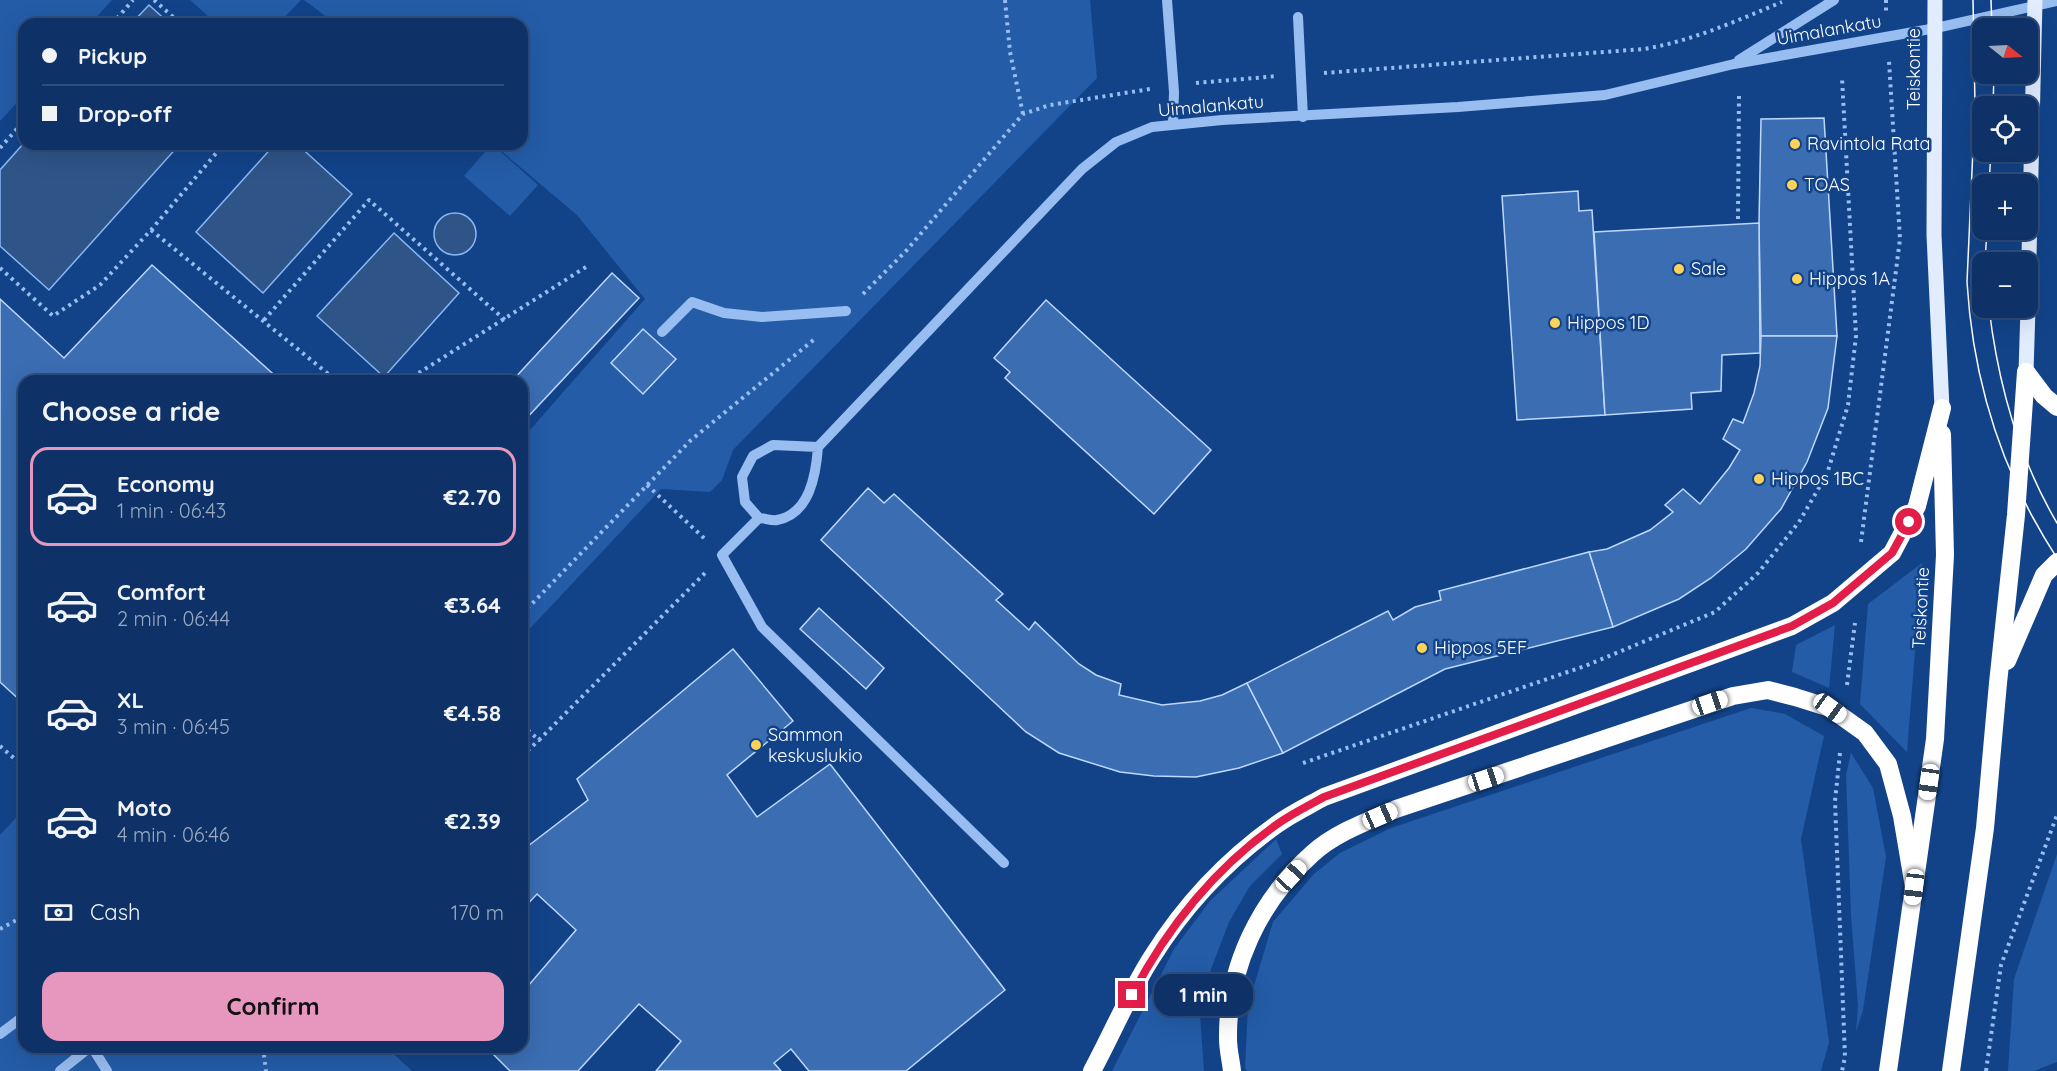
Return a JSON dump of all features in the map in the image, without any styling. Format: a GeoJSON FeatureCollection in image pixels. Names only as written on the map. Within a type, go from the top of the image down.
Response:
{"type":"FeatureCollection","features":[{"type":"Feature","properties":{"kind":"highway"},"geometry":{"type":"LineString","coordinates":[[2026,372],[2044,396],[2057,407]]}},
{"type":"Feature","properties":{"kind":"highway"},"geometry":{"type":"LineString","coordinates":[[1951,1071],[1985,828],[2016,515],[2026,372]]}},
{"type":"Feature","properties":{"kind":"highway","name":"Teiskontie"},"geometry":{"type":"LineString","coordinates":[[1888,1071],[1935,739],[1945,555],[1942,408]]}},
{"type":"Feature","properties":{"kind":"highway"},"geometry":{"type":"LineString","coordinates":[[1092,1071],[1150,959],[1174,926],[1202,890],[1277,824],[1324,797],[1792,626],[1833,603],[1892,553],[1917,506],[1942,408]]}},
{"type":"Feature","properties":{"kind":"highway"},"geometry":{"type":"LineString","coordinates":[[1998,682],[2044,575],[2057,562]]}},
{"type":"Feature","properties":{"kind":"highway"},"geometry":{"type":"LineString","coordinates":[[1232,1071],[1228,1041],[1231,1000],[1237,971],[1248,939],[1266,908],[1313,852],[1347,831],[1396,809],[1733,696],[1768,690],[1795,697],[1830,708],[1865,734],[1888,764],[1902,816],[1914,887]]}},
{"type":"Feature","properties":{"kind":"main road","name":"Teiskontie"},"geometry":{"type":"LineString","coordinates":[[1935,0],[1934,236],[1942,408]]}},
{"type":"Feature","properties":{"kind":"main road"},"geometry":{"type":"LineString","coordinates":[[2029,252],[2035,4]]}},
{"type":"Feature","properties":{"kind":"main road"},"geometry":{"type":"LineString","coordinates":[[2026,372],[2028,318]]}},
{"type":"Feature","properties":{"kind":"street"},"geometry":{"type":"LineString","coordinates":[[1167,0],[1174,85],[1173,124]]}},
{"type":"Feature","properties":{"kind":"street","name":"Uimalankatu"},"geometry":{"type":"LineString","coordinates":[[1734,64],[1834,0]]}},
{"type":"Feature","properties":{"kind":"street","name":"Uimalankatu"},"geometry":{"type":"LineString","coordinates":[[818,447],[1082,169],[1116,142],[1152,127],[1605,95],[1734,64],[1936,28],[2035,4],[2057,1]]}},
{"type":"Feature","properties":{"kind":"street"},"geometry":{"type":"LineString","coordinates":[[1298,17],[1302,117]]}},
{"type":"Feature","properties":{"kind":"street"},"geometry":{"type":"LineString","coordinates":[[662,332],[692,302],[724,313],[762,317],[846,311]]}},
{"type":"Feature","properties":{"kind":"street"},"geometry":{"type":"LineString","coordinates":[[774,445],[818,447],[816,472],[808,495],[794,513],[777,520],[759,518],[746,502],[742,477],[753,456],[774,445]]}},
{"type":"Feature","properties":{"kind":"street"},"geometry":{"type":"LineString","coordinates":[[759,518],[722,555],[762,627],[1004,863]]}},
{"type":"Feature","properties":{"kind":"street"},"geometry":{"type":"LineString","coordinates":[[0,1034],[18,1020]]}},
{"type":"Feature","properties":{"kind":"street"},"geometry":{"type":"LineString","coordinates":[[60,1071],[83,1053]]}},
{"type":"Feature","properties":{"kind":"street"},"geometry":{"type":"LineString","coordinates":[[95,1053],[107,1071]]}},
{"type":"Feature","properties":{"kind":"path"},"geometry":{"type":"LineString","coordinates":[[117,18],[133,0]]}},
{"type":"Feature","properties":{"kind":"path"},"geometry":{"type":"LineString","coordinates":[[154,0],[174,18]]}},
{"type":"Feature","properties":{"kind":"path"},"geometry":{"type":"LineString","coordinates":[[1005,0],[1010,52],[1023,114]]}},
{"type":"Feature","properties":{"kind":"path"},"geometry":{"type":"LineString","coordinates":[[528,608],[691,440],[829,328],[906,251],[1023,114],[1050,105],[1174,85],[1644,49],[1673,44],[1786,0]]}},
{"type":"Feature","properties":{"kind":"path"},"geometry":{"type":"LineString","coordinates":[[1861,543],[1900,239],[1887,37]]}},
{"type":"Feature","properties":{"kind":"path"},"geometry":{"type":"LineString","coordinates":[[1303,763],[1585,666],[1715,612],[1758,573],[1799,522],[1827,474],[1848,405],[1856,336],[1842,78]]}},
{"type":"Feature","properties":{"kind":"path"},"geometry":{"type":"LineString","coordinates":[[1738,219],[1739,94]]}},
{"type":"Feature","properties":{"kind":"path"},"geometry":{"type":"LineString","coordinates":[[0,148],[18,128]]}},
{"type":"Feature","properties":{"kind":"path"},"geometry":{"type":"LineString","coordinates":[[0,268],[53,316],[100,285],[220,150]]}},
{"type":"Feature","properties":{"kind":"path"},"geometry":{"type":"LineString","coordinates":[[264,320],[369,200],[505,320]]}},
{"type":"Feature","properties":{"kind":"path"},"geometry":{"type":"LineString","coordinates":[[151,230],[330,375]]}},
{"type":"Feature","properties":{"kind":"path"},"geometry":{"type":"LineString","coordinates":[[416,375],[586,267]]}},
{"type":"Feature","properties":{"kind":"path"},"geometry":{"type":"LineString","coordinates":[[528,750],[722,555],[647,485]]}},
{"type":"Feature","properties":{"kind":"path"},"geometry":{"type":"LineString","coordinates":[[1846,693],[1855,623]]}},
{"type":"Feature","properties":{"kind":"path"},"geometry":{"type":"LineString","coordinates":[[528,730],[539,740]]}},
{"type":"Feature","properties":{"kind":"path"},"geometry":{"type":"LineString","coordinates":[[0,746],[18,762]]}},
{"type":"Feature","properties":{"kind":"path"},"geometry":{"type":"LineString","coordinates":[[1840,753],[1835,801],[1845,1057],[1842,1071]]}},
{"type":"Feature","properties":{"kind":"path"},"geometry":{"type":"LineString","coordinates":[[1986,1071],[2001,965],[2057,815]]}},
{"type":"Feature","properties":{"kind":"path"},"geometry":{"type":"LineString","coordinates":[[0,929],[18,919]]}},
{"type":"Feature","properties":{"kind":"path"},"geometry":{"type":"LineString","coordinates":[[264,1053],[266,1071]]}},
{"type":"Feature","properties":{"kind":"shaded area"},"geometry":{"type":"Polygon","coordinates":[[[0,0],[112,0],[96,18],[18,18],[18,102],[0,121],[0,0]]]}},
{"type":"Feature","properties":{"kind":"shaded area"},"geometry":{"type":"Polygon","coordinates":[[[190,0],[301,0],[284,18],[210,18],[190,0]]]}},
{"type":"Feature","properties":{"kind":"shaded area"},"geometry":{"type":"Polygon","coordinates":[[[304,0],[1090,0],[1097,78],[733,450],[722,480],[710,492],[661,489],[528,631],[528,432],[645,299],[577,215],[500,150],[528,150],[528,18],[328,18],[304,0]]]}},
{"type":"Feature","properties":{"kind":"shaded area"},"geometry":{"type":"Polygon","coordinates":[[[149,5],[163,18],[137,18],[149,5]]]}},
{"type":"Feature","properties":{"kind":"shaded area"},"geometry":{"type":"Polygon","coordinates":[[[18,150],[175,150],[49,290],[0,246],[0,170],[18,150]]]}},
{"type":"Feature","properties":{"kind":"shaded area"},"geometry":{"type":"Polygon","coordinates":[[[270,150],[304,150],[352,194],[263,293],[196,232],[270,150]]]}},
{"type":"Feature","properties":{"kind":"shaded area"},"geometry":{"type":"Polygon","coordinates":[[[487,150],[499,150],[538,185],[510,216],[464,176],[487,150]]]}},
{"type":"Feature","properties":{"kind":"shaded area"},"geometry":{"type":"Polygon","coordinates":[[[455,213],[470,219],[476,234],[470,249],[455,255],[440,249],[434,234],[440,219],[455,213]]]}},
{"type":"Feature","properties":{"kind":"shaded area"},"geometry":{"type":"Polygon","coordinates":[[[394,233],[459,293],[386,375],[382,375],[317,316],[394,233]]]}},
{"type":"Feature","properties":{"kind":"shaded area"},"geometry":{"type":"Polygon","coordinates":[[[1922,563],[1907,752],[1860,704],[1868,604],[1922,563]]]}},
{"type":"Feature","properties":{"kind":"shaded area"},"geometry":{"type":"Polygon","coordinates":[[[1835,625],[1829,688],[1792,672],[1796,645],[1835,625]]]}},
{"type":"Feature","properties":{"kind":"shaded area"},"geometry":{"type":"Polygon","coordinates":[[[1751,708],[1785,714],[1824,736],[1801,839],[1829,1042],[1821,1071],[1247,1071],[1245,1068],[1248,1006],[1273,922],[1314,874],[1340,853],[1391,828],[1751,708]]]}},
{"type":"Feature","properties":{"kind":"shaded area"},"geometry":{"type":"Polygon","coordinates":[[[1851,753],[1873,788],[1886,857],[1863,1010],[1856,1032],[1858,1006],[1851,915],[1846,775],[1851,753]]]}},
{"type":"Feature","properties":{"kind":"shaded area"},"geometry":{"type":"Polygon","coordinates":[[[18,816],[18,1053],[392,1053],[412,1071],[0,1071],[0,835],[18,816]]]}},
{"type":"Feature","properties":{"kind":"shaded area"},"geometry":{"type":"Polygon","coordinates":[[[1276,839],[1282,854],[1250,886],[1229,922],[1211,969],[1200,1015],[1204,1071],[1112,1071],[1174,949],[1210,901],[1276,839]]]}},
{"type":"Feature","properties":{"kind":"shaded area"},"geometry":{"type":"Polygon","coordinates":[[[2057,854],[2057,1062],[2034,1071],[2008,1071],[2014,979],[2057,854]]]}},
{"type":"Feature","properties":{"kind":"building","name":"Hippos 1A"},"geometry":{"type":"Polygon","coordinates":[[[1824,118],[1837,336],[1761,336],[1759,223],[1761,119],[1824,118]]]}},
{"type":"Feature","properties":{"kind":"building","name":"Hippos 1D"},"geometry":{"type":"Polygon","coordinates":[[[1578,191],[1579,211],[1592,210],[1605,415],[1517,420],[1502,196],[1578,191]]]}},
{"type":"Feature","properties":{"kind":"building"},"geometry":{"type":"Polygon","coordinates":[[[1759,223],[1760,353],[1722,355],[1721,391],[1691,393],[1692,409],[1605,415],[1594,232],[1759,223]]]}},
{"type":"Feature","properties":{"kind":"building"},"geometry":{"type":"Polygon","coordinates":[[[152,265],[274,375],[18,375],[18,698],[0,682],[0,299],[64,358],[152,265]]]}},
{"type":"Feature","properties":{"kind":"building"},"geometry":{"type":"Polygon","coordinates":[[[612,273],[639,298],[528,417],[528,375],[518,375],[612,273]]]}},
{"type":"Feature","properties":{"kind":"building"},"geometry":{"type":"Polygon","coordinates":[[[1046,300],[1211,450],[1154,514],[1005,378],[1010,372],[994,358],[1046,300]]]}},
{"type":"Feature","properties":{"kind":"building"},"geometry":{"type":"Polygon","coordinates":[[[643,329],[676,359],[643,394],[611,363],[643,329]]]}},
{"type":"Feature","properties":{"kind":"building","name":"Hippos 1BC"},"geometry":{"type":"Polygon","coordinates":[[[1761,336],[1837,336],[1828,408],[1807,462],[1781,509],[1746,549],[1711,578],[1679,599],[1613,627],[1589,552],[1607,549],[1650,530],[1673,512],[1665,505],[1683,489],[1700,504],[1729,468],[1740,450],[1723,439],[1733,419],[1743,423],[1754,393],[1760,366],[1761,336]]]}},
{"type":"Feature","properties":{"kind":"building"},"geometry":{"type":"Polygon","coordinates":[[[868,488],[884,503],[894,494],[1003,594],[996,600],[1029,630],[1035,622],[1079,664],[1096,675],[1121,684],[1119,695],[1162,705],[1200,701],[1222,695],[1247,683],[1283,753],[1239,768],[1196,777],[1154,776],[1120,772],[1059,753],[1026,732],[821,540],[868,488]]]}},
{"type":"Feature","properties":{"kind":"building","name":"Hippos 5EF"},"geometry":{"type":"Polygon","coordinates":[[[1589,552],[1613,627],[1445,669],[1283,753],[1247,683],[1388,611],[1393,620],[1415,607],[1441,600],[1439,591],[1589,552]]]}},
{"type":"Feature","properties":{"kind":"building"},"geometry":{"type":"Polygon","coordinates":[[[819,608],[884,668],[866,689],[800,629],[819,608]]]}},
{"type":"Feature","properties":{"kind":"building"},"geometry":{"type":"Polygon","coordinates":[[[733,649],[793,721],[727,775],[757,817],[830,764],[1005,990],[906,1071],[809,1071],[791,1049],[774,1063],[781,1071],[656,1071],[681,1041],[639,1004],[578,1071],[510,1071],[492,1053],[528,1053],[528,986],[576,930],[537,894],[528,904],[528,846],[588,800],[577,779],[733,649]]]}},
{"type":"Feature","properties":{"kind":"tram line"},"geometry":{"type":"LineString","coordinates":[[1973,0],[1975,104],[1967,282],[1970,319],[1984,391],[2006,460],[2021,494],[2057,558]]}},
{"type":"Feature","properties":{"kind":"tram line"},"geometry":{"type":"LineString","coordinates":[[1991,0],[1992,18]]}},
{"type":"Feature","properties":{"kind":"tram line"},"geometry":{"type":"LineString","coordinates":[[1993,96],[1994,84]]}},
{"type":"Feature","properties":{"kind":"tram line"},"geometry":{"type":"LineString","coordinates":[[1990,162],[1990,174]]}},
{"type":"Feature","properties":{"kind":"tram line"},"geometry":{"type":"LineString","coordinates":[[1986,240],[1986,252]]}},
{"type":"Feature","properties":{"kind":"tram line"},"geometry":{"type":"LineString","coordinates":[[1990,318],[1998,364],[2012,419],[2031,472],[2057,523]]}},
{"type":"Feature","properties":{"kind":"place","name":"Ravintola Rata"},"geometry":{"type":"Point","coordinates":[1795,144]}},
{"type":"Feature","properties":{"kind":"place","name":"TOAS"},"geometry":{"type":"Point","coordinates":[1792,185]}},
{"type":"Feature","properties":{"kind":"place","name":"Sale"},"geometry":{"type":"Point","coordinates":[1679,269]}},
{"type":"Feature","properties":{"kind":"place","name":"Hippos 1A"},"geometry":{"type":"Point","coordinates":[1797,279]}},
{"type":"Feature","properties":{"kind":"place","name":"Hippos 1D"},"geometry":{"type":"Point","coordinates":[1555,323]}},
{"type":"Feature","properties":{"kind":"place","name":"Hippos 1BC"},"geometry":{"type":"Point","coordinates":[1759,479]}},
{"type":"Feature","properties":{"kind":"place","name":"Hippos 5EF"},"geometry":{"type":"Point","coordinates":[1422,648]}},
{"type":"Feature","properties":{"kind":"place","name":"Sammon keskuslukio"},"geometry":{"type":"Point","coordinates":[756,745]}},
{"type":"Feature","properties":{"kind":"route"},"geometry":{"type":"LineString","coordinates":[[1132,995],[1150,959],[1202,890],[1277,824],[1324,797],[1792,626],[1833,603],[1892,553],[1909,522]]}}]}
